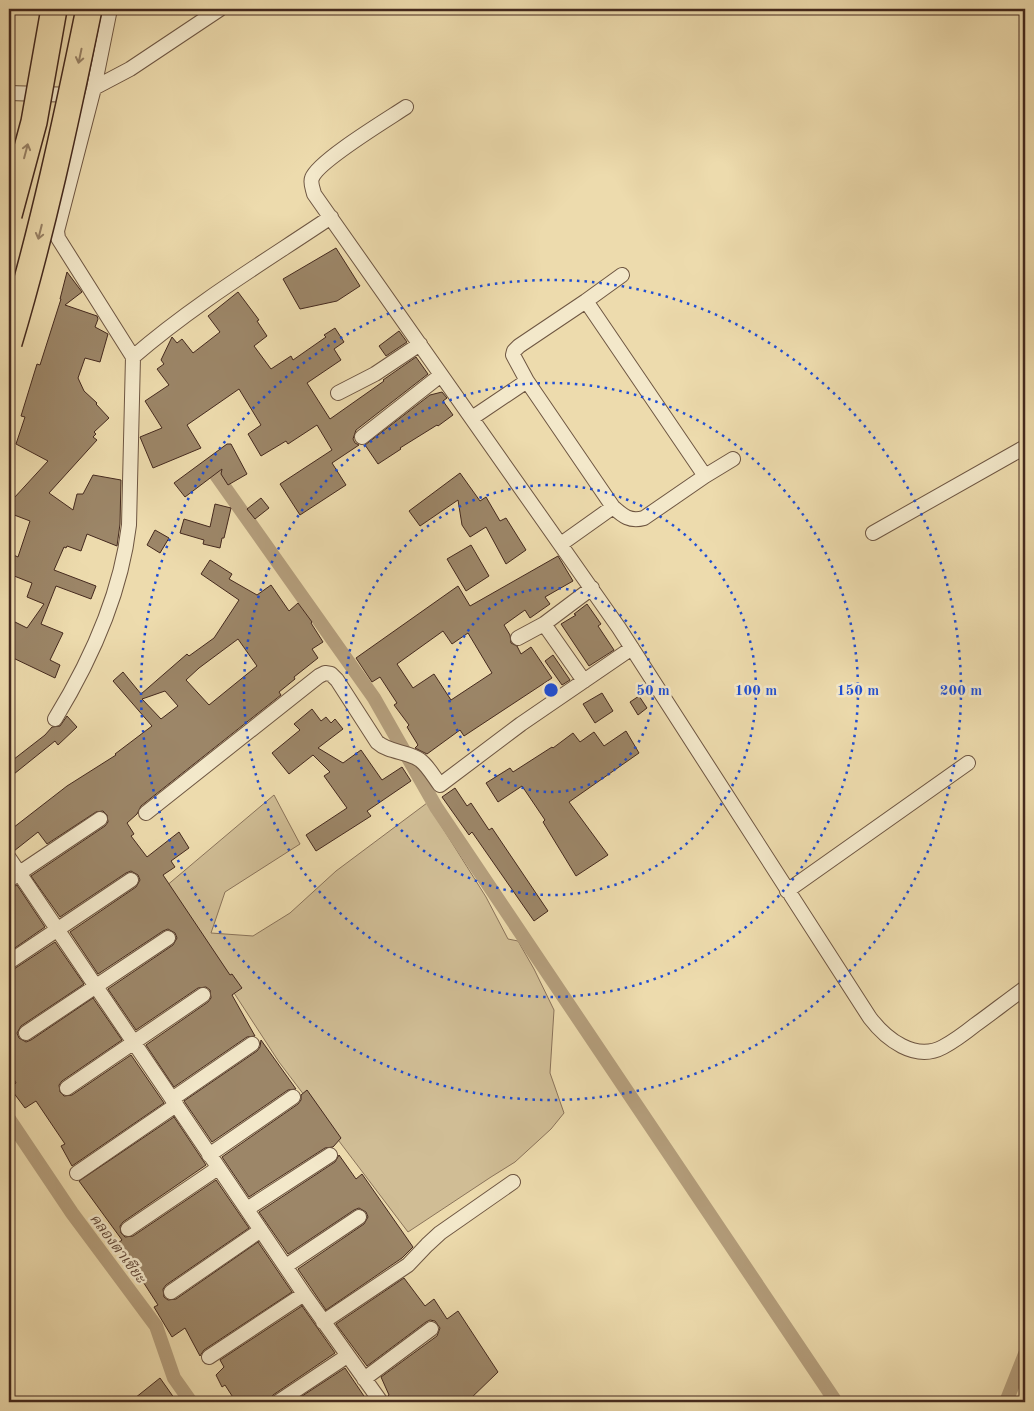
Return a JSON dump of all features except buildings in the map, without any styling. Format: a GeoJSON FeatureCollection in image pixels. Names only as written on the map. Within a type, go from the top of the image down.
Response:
{"type":"FeatureCollection","features":[{"type":"Feature","properties":{"kind":"highway"},"geometry":{"type":"LineString","coordinates":[[9,215],[34,122],[54,9]]}},
{"type":"Feature","properties":{"kind":"highway"},"geometry":{"type":"LineString","coordinates":[[9,343],[29,274],[65,127],[103,11]]}},
{"type":"Feature","properties":{"kind":"street"},"geometry":{"type":"LineString","coordinates":[[55,719],[78,681],[97,637],[126,553],[129,525],[133,357],[58,238],[59,221],[93,92],[103,11],[122,9]]}},
{"type":"Feature","properties":{"kind":"street"},"geometry":{"type":"LineString","coordinates":[[9,93],[93,92],[130,70],[220,9]]}},
{"type":"Feature","properties":{"kind":"street"},"geometry":{"type":"LineString","coordinates":[[406,107],[330,159],[317,171],[312,178],[311,184],[314,194],[592,588],[870,1018],[891,1040],[909,1049],[920,1052],[931,1051],[942,1048],[1025,988]]}},
{"type":"Feature","properties":{"kind":"street"},"geometry":{"type":"LineString","coordinates":[[133,357],[161,332],[194,308],[331,217]]}},
{"type":"Feature","properties":{"kind":"street"},"geometry":{"type":"LineString","coordinates":[[622,275],[514,351],[514,359],[527,381],[613,506],[625,517],[636,520],[644,518],[733,459]]}},
{"type":"Feature","properties":{"kind":"street"},"geometry":{"type":"LineString","coordinates":[[586,301],[705,476]]}},
{"type":"Feature","properties":{"kind":"street"},"geometry":{"type":"LineString","coordinates":[[338,394],[375,374],[420,344]]}},
{"type":"Feature","properties":{"kind":"street"},"geometry":{"type":"LineString","coordinates":[[362,437],[441,375]]}},
{"type":"Feature","properties":{"kind":"street"},"geometry":{"type":"LineString","coordinates":[[472,418],[527,381]]}},
{"type":"Feature","properties":{"kind":"street"},"geometry":{"type":"LineString","coordinates":[[873,533],[1025,447]]}},
{"type":"Feature","properties":{"kind":"street"},"geometry":{"type":"LineString","coordinates":[[561,544],[613,506]]}},
{"type":"Feature","properties":{"kind":"street"},"geometry":{"type":"LineString","coordinates":[[518,638],[544,624],[592,588]]}},
{"type":"Feature","properties":{"kind":"street"},"geometry":{"type":"LineString","coordinates":[[544,624],[584,681]]}},
{"type":"Feature","properties":{"kind":"street"},"geometry":{"type":"LineString","coordinates":[[146,812],[325,673],[331,674],[337,680],[377,742],[384,748],[412,756],[421,761],[440,785],[521,724],[632,648]]}},
{"type":"Feature","properties":{"kind":"street"},"geometry":{"type":"LineString","coordinates":[[787,891],[968,763]]}},
{"type":"Feature","properties":{"kind":"street"},"geometry":{"type":"LineString","coordinates":[[14,876],[100,818]]}},
{"type":"Feature","properties":{"kind":"street"},"geometry":{"type":"LineString","coordinates":[[9,858],[14,876],[56,930],[323,1322],[381,1402]]}},
{"type":"Feature","properties":{"kind":"street"},"geometry":{"type":"LineString","coordinates":[[9,962],[131,880]]}},
{"type":"Feature","properties":{"kind":"street"},"geometry":{"type":"LineString","coordinates":[[26,1033],[168,938]]}},
{"type":"Feature","properties":{"kind":"street"},"geometry":{"type":"LineString","coordinates":[[67,1088],[204,995]]}},
{"type":"Feature","properties":{"kind":"street"},"geometry":{"type":"LineString","coordinates":[[76,1173],[252,1044]]}},
{"type":"Feature","properties":{"kind":"street"},"geometry":{"type":"LineString","coordinates":[[209,1155],[294,1098]]}},
{"type":"Feature","properties":{"kind":"street"},"geometry":{"type":"LineString","coordinates":[[247,1210],[330,1155]]}},
{"type":"Feature","properties":{"kind":"street"},"geometry":{"type":"LineString","coordinates":[[128,1229],[218,1168]]}},
{"type":"Feature","properties":{"kind":"street"},"geometry":{"type":"LineString","coordinates":[[323,1322],[408,1265],[440,1233],[513,1182]]}},
{"type":"Feature","properties":{"kind":"street"},"geometry":{"type":"LineString","coordinates":[[286,1266],[360,1217]]}},
{"type":"Feature","properties":{"kind":"street"},"geometry":{"type":"LineString","coordinates":[[171,1292],[261,1230]]}},
{"type":"Feature","properties":{"kind":"street"},"geometry":{"type":"LineString","coordinates":[[209,1357],[304,1294]]}},
{"type":"Feature","properties":{"kind":"street"},"geometry":{"type":"LineString","coordinates":[[364,1379],[431,1329]]}},
{"type":"Feature","properties":{"kind":"street"},"geometry":{"type":"LineString","coordinates":[[278,1402],[347,1356]]}},
{"type":"Feature","properties":{"kind":"shaded area"},"geometry":{"type":"Polygon","coordinates":[[[274,795],[300,844],[225,892],[211,933],[253,936],[290,913],[336,871],[427,803],[486,897],[508,939],[518,941],[554,1010],[550,1073],[564,1113],[551,1129],[515,1162],[408,1232],[279,1062],[165,887],[274,795]]]}},
{"type":"Feature","properties":{"kind":"waterway"},"geometry":{"type":"LineString","coordinates":[[216,475],[374,698],[436,807],[836,1402]]}},
{"type":"Feature","properties":{"kind":"waterway","name":"คลองตาเซียะ"},"geometry":{"type":"LineString","coordinates":[[9,1119],[72,1213],[156,1326],[174,1378],[191,1402]]}},
{"type":"Feature","properties":{"kind":"waterway"},"geometry":{"type":"LineString","coordinates":[[1006,1402],[1025,1354]]}}]}
